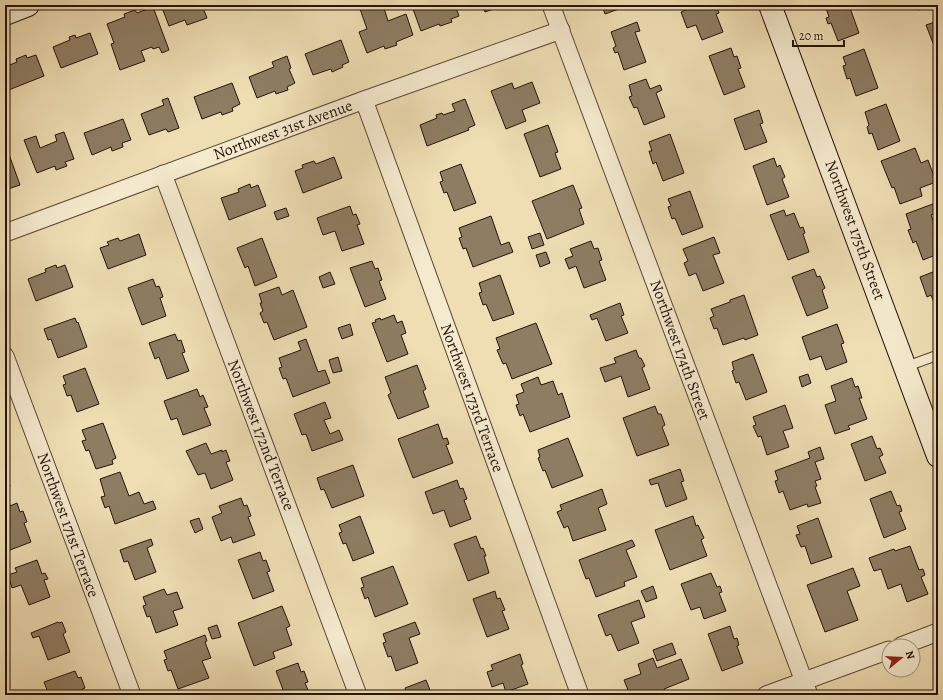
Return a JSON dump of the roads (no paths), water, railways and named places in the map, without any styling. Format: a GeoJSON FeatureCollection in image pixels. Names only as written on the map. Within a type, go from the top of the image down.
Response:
{"type":"FeatureCollection","features":[{"type":"Feature","properties":{"kind":"street"},"geometry":{"type":"LineString","coordinates":[[5,14],[28,5]]}},
{"type":"Feature","properties":{"kind":"street","name":"Northwest 174th Street"},"geometry":{"type":"LineString","coordinates":[[551,5],[806,688]]}},
{"type":"Feature","properties":{"kind":"street","name":"Northwest 175th Street"},"geometry":{"type":"LineString","coordinates":[[770,5],[938,456]]}},
{"type":"Feature","properties":{"kind":"street","name":"Northwest 31st Avenue"},"geometry":{"type":"LineString","coordinates":[[5,233],[364,100],[561,30]]}},
{"type":"Feature","properties":{"kind":"street","name":"Northwest 173rd Terrace"},"geometry":{"type":"LineString","coordinates":[[364,100],[580,695]]}},
{"type":"Feature","properties":{"kind":"street","name":"Northwest 172nd Terrace"},"geometry":{"type":"LineString","coordinates":[[163,174],[358,695]]}},
{"type":"Feature","properties":{"kind":"street","name":"Northwest 171st Terrace"},"geometry":{"type":"LineString","coordinates":[[5,356],[132,695]]}},
{"type":"Feature","properties":{"kind":"street"},"geometry":{"type":"LineString","coordinates":[[921,638],[938,632]]}},
{"type":"Feature","properties":{"kind":"street"},"geometry":{"type":"LineString","coordinates":[[766,695],[806,688],[881,654]]}},
{"type":"Feature","properties":{"kind":"lane"},"geometry":{"type":"LineString","coordinates":[[905,367],[938,355]]}}]}
